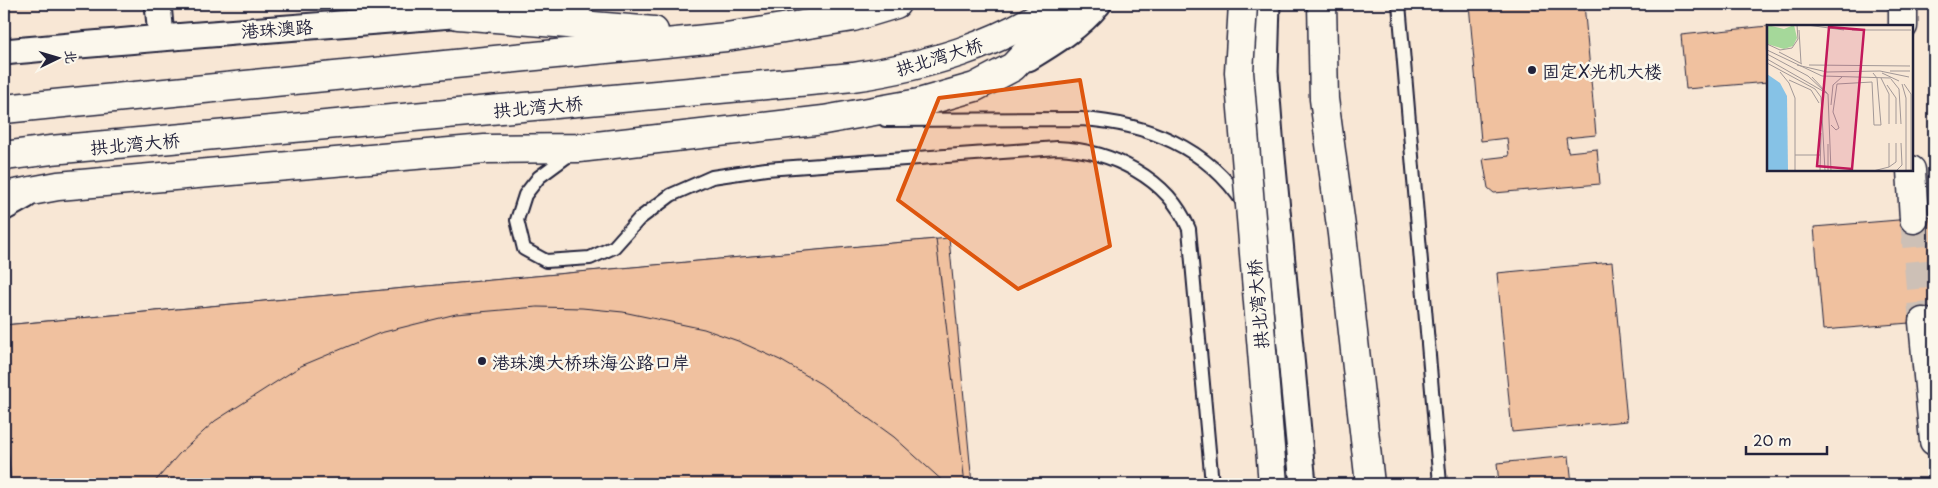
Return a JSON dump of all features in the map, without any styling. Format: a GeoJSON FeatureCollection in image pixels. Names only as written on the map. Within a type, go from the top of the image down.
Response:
{"type":"FeatureCollection","features":[{"type":"Feature","properties":{"kind":"main road"},"geometry":{"type":"LineString","coordinates":[[4,109],[726,37],[844,18],[896,4]]}},
{"type":"Feature","properties":{"kind":"main road","name":"拱北湾大桥"},"geometry":{"type":"LineString","coordinates":[[4,156],[61,149],[853,77],[899,70],[978,47],[1037,18],[1058,4]]}},
{"type":"Feature","properties":{"kind":"main road"},"geometry":{"type":"LineString","coordinates":[[4,196],[58,186],[485,149],[579,148],[824,120],[920,103],[975,87],[1013,67],[1054,23],[1064,4]]}},
{"type":"Feature","properties":{"kind":"main road","name":"拱北湾大桥"},"geometry":{"type":"LineString","coordinates":[[1243,4],[1239,72],[1272,484]]}},
{"type":"Feature","properties":{"kind":"main road"},"geometry":{"type":"LineString","coordinates":[[1322,4],[1324,99],[1342,234],[1370,484]]}},
{"type":"Feature","properties":{"kind":"main road"},"geometry":{"type":"LineString","coordinates":[[1903,4],[1903,25]]}},
{"type":"Feature","properties":{"kind":"main road"},"geometry":{"type":"LineString","coordinates":[[458,15],[726,37]]}},
{"type":"Feature","properties":{"kind":"main road"},"geometry":{"type":"LineString","coordinates":[[1911,171],[1914,218]]}},
{"type":"Feature","properties":{"kind":"main road"},"geometry":{"type":"LineString","coordinates":[[1923,322],[1934,430]]}},
{"type":"Feature","properties":{"kind":"street"},"geometry":{"type":"LineString","coordinates":[[158,4],[161,37]]}},
{"type":"Feature","properties":{"kind":"street","name":"港珠澳路"},"geometry":{"type":"LineString","coordinates":[[4,52],[161,37],[580,4]]}},
{"type":"Feature","properties":{"kind":"street"},"geometry":{"type":"LineString","coordinates":[[1013,67],[1055,42],[1088,16],[1098,4]]}},
{"type":"Feature","properties":{"kind":"street"},"geometry":{"type":"LineString","coordinates":[[1267,4],[1265,72],[1283,290],[1303,484]]}},
{"type":"Feature","properties":{"kind":"lane"},"geometry":{"type":"LineString","coordinates":[[1399,4],[1440,484]]}},
{"type":"Feature","properties":{"kind":"lane"},"geometry":{"type":"LineString","coordinates":[[824,120],[1081,119],[1110,121],[1142,128],[1181,144],[1205,160],[1233,187],[1255,222],[1283,290]]}},
{"type":"Feature","properties":{"kind":"lane"},"geometry":{"type":"LineString","coordinates":[[579,148],[539,177],[525,195],[517,220],[524,249],[546,261],[590,258],[614,248],[639,219],[671,195],[712,177],[766,169],[1057,148],[1078,149],[1101,155],[1138,171],[1160,187],[1175,203],[1189,229],[1212,484]]}},
{"type":"Feature","properties":{"kind":"lane"},"geometry":{"type":"LineString","coordinates":[[4,215],[58,186]]}},
{"type":"Feature","properties":{"kind":"highlighted area"},"geometry":{"type":"Polygon","coordinates":[[[1080,80],[1110,246],[1018,289],[898,200],[939,98],[1080,80]]]}},
{"type":"Feature","properties":{"kind":"shaded area"},"geometry":{"type":"Polygon","coordinates":[[[4,4],[87,4],[88,5],[4,13],[4,4]]]}},
{"type":"Feature","properties":{"kind":"building","name":"固定X光机大楼"},"geometry":{"type":"Polygon","coordinates":[[[1469,4],[1584,4],[1596,135],[1566,138],[1568,152],[1597,149],[1600,184],[1494,193],[1488,188],[1483,159],[1509,156],[1507,138],[1481,141],[1469,4]]]}},
{"type":"Feature","properties":{"kind":"building"},"geometry":{"type":"Polygon","coordinates":[[[1767,26],[1767,82],[1686,89],[1681,35],[1767,26]]]}},
{"type":"Feature","properties":{"kind":"building"},"geometry":{"type":"Polygon","coordinates":[[[1934,217],[1934,321],[1823,330],[1814,227],[1934,217]]]}},
{"type":"Feature","properties":{"kind":"building","name":"港珠澳大桥珠海公路口岸"},"geometry":{"type":"Polygon","coordinates":[[[949,238],[972,484],[11,484],[4,397],[4,325],[949,238]]]}},
{"type":"Feature","properties":{"kind":"building","name":"港珠澳大桥珠海公路口岸"},"geometry":{"type":"Polygon","coordinates":[[[936,239],[965,484],[11,484],[4,397],[4,325],[936,239]]]}},
{"type":"Feature","properties":{"kind":"building"},"geometry":{"type":"Polygon","coordinates":[[[1612,262],[1627,421],[1512,432],[1497,273],[1612,262]]]}},
{"type":"Feature","properties":{"kind":"building"},"geometry":{"type":"Polygon","coordinates":[[[537,307],[582,308],[623,312],[704,329],[738,341],[780,360],[821,384],[894,437],[946,484],[153,484],[179,454],[215,421],[301,366],[380,333],[456,314],[537,307]]]}},
{"type":"Feature","properties":{"kind":"building"},"geometry":{"type":"Polygon","coordinates":[[[1569,456],[1572,484],[1499,484],[1497,463],[1569,456]]]}},
{"type":"Feature","properties":{"kind":"tunnel"},"geometry":{"type":"LineString","coordinates":[[1914,219],[1923,322]]}},
{"type":"Feature","properties":{"kind":"place","name":"固定X光机大楼"},"geometry":{"type":"Point","coordinates":[1532,70]}},
{"type":"Feature","properties":{"kind":"place","name":"港珠澳大桥珠海公路口岸"},"geometry":{"type":"Point","coordinates":[482,361]}}]}
